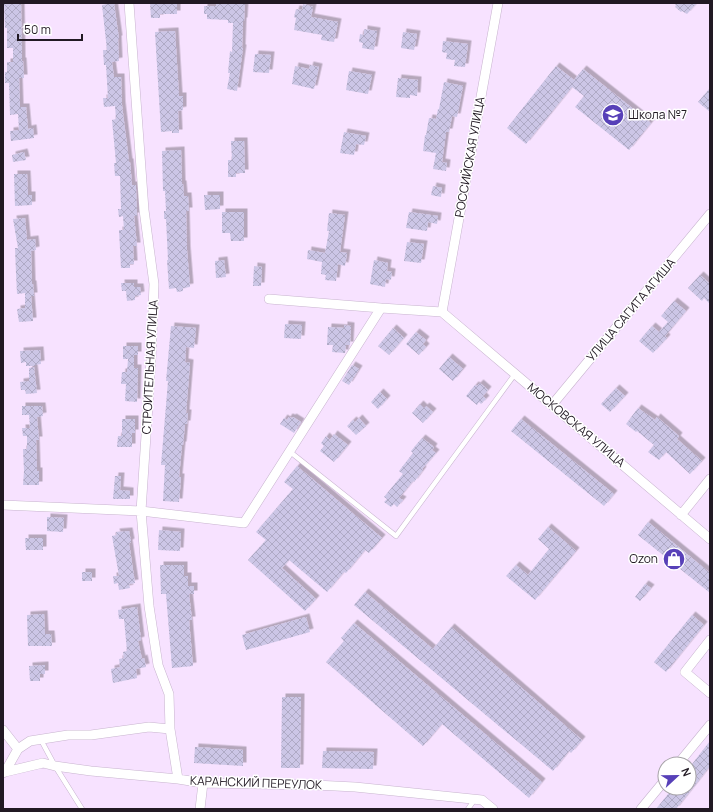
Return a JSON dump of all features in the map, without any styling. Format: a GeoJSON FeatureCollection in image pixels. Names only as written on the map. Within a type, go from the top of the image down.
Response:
{"type":"FeatureCollection","features":[{"type":"Feature","properties":{"kind":"street","name":"СТРОИТЕЛЬНАЯ УЛИЦА"},"geometry":{"type":"LineString","coordinates":[[129,3],[144,210],[154,284],[151,360],[141,511],[149,606],[158,665],[169,694],[170,729]]}},
{"type":"Feature","properties":{"kind":"street","name":"РОССИЙСКАЯ УЛИЦА"},"geometry":{"type":"LineString","coordinates":[[442,312],[498,3]]}},
{"type":"Feature","properties":{"kind":"street","name":"УЛИЦА САГИТА АГИША"},"geometry":{"type":"LineString","coordinates":[[552,405],[710,214]]}},
{"type":"Feature","properties":{"kind":"street"},"geometry":{"type":"LineString","coordinates":[[269,299],[442,312]]}},
{"type":"Feature","properties":{"kind":"street"},"geometry":{"type":"LineString","coordinates":[[3,505],[141,511],[244,523],[381,308]]}},
{"type":"Feature","properties":{"kind":"street","name":"МОСКОВСКАЯ УЛИЦА"},"geometry":{"type":"LineString","coordinates":[[442,312],[710,539]]}},
{"type":"Feature","properties":{"kind":"street"},"geometry":{"type":"LineString","coordinates":[[681,515],[710,479]]}},
{"type":"Feature","properties":{"kind":"street"},"geometry":{"type":"LineString","coordinates":[[710,640],[685,672],[710,693]]}},
{"type":"Feature","properties":{"kind":"street"},"geometry":{"type":"LineString","coordinates":[[685,756],[710,725]]}},
{"type":"Feature","properties":{"kind":"street"},"geometry":{"type":"LineString","coordinates":[[4,773],[18,749],[30,741],[68,735],[91,735],[149,727],[170,729]]}},
{"type":"Feature","properties":{"kind":"street","name":"КАРАНСКИЙ ПЕРЕУЛОК"},"geometry":{"type":"LineString","coordinates":[[170,729],[178,779],[203,783],[355,787],[482,800],[493,809]]}},
{"type":"Feature","properties":{"kind":"street"},"geometry":{"type":"LineString","coordinates":[[3,730],[18,749]]}},
{"type":"Feature","properties":{"kind":"street"},"geometry":{"type":"LineString","coordinates":[[4,773],[43,763],[91,771],[178,779]]}},
{"type":"Feature","properties":{"kind":"street"},"geometry":{"type":"LineString","coordinates":[[200,809],[203,783]]}},
{"type":"Feature","properties":{"kind":"street"},"geometry":{"type":"LineString","coordinates":[[641,809],[657,790]]}},
{"type":"Feature","properties":{"kind":"lane"},"geometry":{"type":"LineString","coordinates":[[289,451],[396,536],[515,374]]}},
{"type":"Feature","properties":{"kind":"lane"},"geometry":{"type":"LineString","coordinates":[[41,740],[55,766],[82,809]]}},
{"type":"Feature","properties":{"kind":"lane"},"geometry":{"type":"LineString","coordinates":[[468,809],[475,799]]}},
{"type":"Feature","properties":{"kind":"building"},"geometry":{"type":"Polygon","coordinates":[[[4,3],[21,3],[22,61],[24,78],[19,78],[20,107],[26,107],[28,129],[33,128],[34,138],[11,141],[10,131],[19,130],[18,114],[10,115],[9,83],[5,83],[7,62],[13,62],[13,48],[7,48],[7,28],[5,28],[4,3]]]}},
{"type":"Feature","properties":{"kind":"building"},"geometry":{"type":"Polygon","coordinates":[[[114,3],[119,39],[119,61],[112,62],[114,77],[121,77],[122,105],[132,185],[136,185],[137,216],[134,216],[137,246],[133,246],[134,264],[130,264],[130,268],[121,268],[119,230],[124,230],[123,216],[119,217],[118,209],[121,209],[120,176],[115,176],[114,163],[116,163],[112,120],[116,119],[115,106],[104,107],[103,98],[108,98],[106,65],[104,65],[103,50],[107,50],[102,5],[114,3]]]}},
{"type":"Feature","properties":{"kind":"building"},"geometry":{"type":"Polygon","coordinates":[[[150,3],[177,3],[177,14],[160,14],[160,18],[151,18],[150,3]]]}},
{"type":"Feature","properties":{"kind":"building"},"geometry":{"type":"Polygon","coordinates":[[[216,3],[245,3],[243,48],[237,91],[227,89],[230,73],[228,73],[230,51],[232,52],[233,23],[228,23],[228,20],[207,19],[207,14],[204,14],[204,6],[216,6],[216,3]]]}},
{"type":"Feature","properties":{"kind":"building"},"geometry":{"type":"Polygon","coordinates":[[[674,3],[697,3],[687,14],[682,11],[681,12],[675,7],[676,5],[674,3]]]}},
{"type":"Feature","properties":{"kind":"building"},"geometry":{"type":"Polygon","coordinates":[[[303,4],[313,7],[311,17],[338,22],[334,42],[321,40],[322,35],[294,30],[296,18],[294,17],[296,9],[302,10],[303,4]]]}},
{"type":"Feature","properties":{"kind":"building"},"geometry":{"type":"Polygon","coordinates":[[[364,29],[377,31],[374,50],[362,48],[363,43],[359,42],[360,34],[364,35],[364,29]]]}},
{"type":"Feature","properties":{"kind":"building"},"geometry":{"type":"Polygon","coordinates":[[[175,31],[179,96],[183,96],[183,110],[178,111],[179,133],[172,133],[172,131],[161,132],[155,32],[175,31]]]}},
{"type":"Feature","properties":{"kind":"building"},"geometry":{"type":"Polygon","coordinates":[[[403,32],[417,34],[414,50],[401,48],[403,32]]]}},
{"type":"Feature","properties":{"kind":"building"},"geometry":{"type":"Polygon","coordinates":[[[443,41],[468,44],[465,67],[454,66],[455,60],[446,59],[447,53],[442,52],[443,41]]]}},
{"type":"Feature","properties":{"kind":"building"},"geometry":{"type":"Polygon","coordinates":[[[255,54],[271,55],[269,73],[253,72],[255,54]]]}},
{"type":"Feature","properties":{"kind":"building"},"geometry":{"type":"Polygon","coordinates":[[[310,65],[319,67],[314,89],[292,84],[295,66],[309,69],[310,65]]]}},
{"type":"Feature","properties":{"kind":"building","name":"Школа №7"},"geometry":{"type":"Polygon","coordinates":[[[556,66],[574,80],[583,69],[651,123],[629,150],[575,107],[584,96],[572,87],[526,144],[507,128],[556,66]]]}},
{"type":"Feature","properties":{"kind":"building"},"geometry":{"type":"Polygon","coordinates":[[[349,71],[372,75],[368,94],[346,90],[349,71]]]}},
{"type":"Feature","properties":{"kind":"building"},"geometry":{"type":"Polygon","coordinates":[[[398,78],[418,80],[417,96],[410,95],[410,98],[396,97],[398,78]]]}},
{"type":"Feature","properties":{"kind":"building"},"geometry":{"type":"Polygon","coordinates":[[[444,82],[463,86],[457,117],[452,116],[449,132],[446,132],[442,162],[447,163],[446,171],[433,169],[436,153],[423,151],[429,118],[436,119],[444,82]]]}},
{"type":"Feature","properties":{"kind":"building"},"geometry":{"type":"Polygon","coordinates":[[[710,88],[710,112],[698,102],[710,88]]]}},
{"type":"Feature","properties":{"kind":"building"},"geometry":{"type":"Polygon","coordinates":[[[344,132],[366,136],[364,145],[356,144],[354,155],[340,153],[344,132]]]}},
{"type":"Feature","properties":{"kind":"building"},"geometry":{"type":"Polygon","coordinates":[[[231,141],[244,141],[245,173],[236,173],[236,177],[228,177],[228,160],[232,160],[231,141]]]}},
{"type":"Feature","properties":{"kind":"building"},"geometry":{"type":"Polygon","coordinates":[[[181,150],[182,184],[184,196],[188,196],[189,211],[186,211],[190,287],[183,288],[183,291],[177,292],[176,288],[169,289],[166,219],[164,219],[164,211],[166,211],[165,191],[163,191],[162,151],[181,150]]]}},
{"type":"Feature","properties":{"kind":"building"},"geometry":{"type":"Polygon","coordinates":[[[24,152],[26,160],[13,162],[12,155],[24,152]]]}},
{"type":"Feature","properties":{"kind":"building"},"geometry":{"type":"Polygon","coordinates":[[[14,174],[27,174],[28,195],[32,195],[32,205],[15,206],[14,174]]]}},
{"type":"Feature","properties":{"kind":"building"},"geometry":{"type":"Polygon","coordinates":[[[433,186],[442,188],[441,197],[431,195],[433,186]]]}},
{"type":"Feature","properties":{"kind":"building"},"geometry":{"type":"Polygon","coordinates":[[[204,195],[220,195],[220,209],[205,210],[204,195]]]}},
{"type":"Feature","properties":{"kind":"building"},"geometry":{"type":"Polygon","coordinates":[[[222,212],[244,212],[244,241],[231,241],[230,233],[222,233],[222,212]]]}},
{"type":"Feature","properties":{"kind":"building"},"geometry":{"type":"Polygon","coordinates":[[[409,212],[438,216],[437,224],[428,222],[427,231],[406,228],[409,212]]]}},
{"type":"Feature","properties":{"kind":"building"},"geometry":{"type":"Polygon","coordinates":[[[329,213],[345,215],[340,252],[347,253],[345,266],[338,264],[336,281],[325,280],[326,275],[321,274],[322,262],[307,259],[308,250],[325,253],[329,231],[327,231],[329,213]]]}},
{"type":"Feature","properties":{"kind":"building"},"geometry":{"type":"Polygon","coordinates":[[[25,218],[27,240],[35,239],[36,250],[31,251],[34,296],[31,296],[33,321],[19,322],[17,309],[25,308],[25,293],[17,294],[15,248],[18,248],[13,219],[25,218]]]}},
{"type":"Feature","properties":{"kind":"building"},"geometry":{"type":"Polygon","coordinates":[[[407,242],[424,244],[421,263],[404,261],[407,242]]]}},
{"type":"Feature","properties":{"kind":"building"},"geometry":{"type":"Polygon","coordinates":[[[224,260],[226,277],[216,278],[215,261],[224,260]]]}},
{"type":"Feature","properties":{"kind":"building"},"geometry":{"type":"Polygon","coordinates":[[[374,260],[388,263],[387,271],[392,272],[391,280],[386,279],[385,287],[370,284],[374,260]]]}},
{"type":"Feature","properties":{"kind":"building"},"geometry":{"type":"Polygon","coordinates":[[[254,266],[262,267],[261,286],[253,286],[254,266]]]}},
{"type":"Feature","properties":{"kind":"building"},"geometry":{"type":"Polygon","coordinates":[[[700,275],[710,284],[710,304],[704,298],[702,301],[688,288],[700,275]]]}},
{"type":"Feature","properties":{"kind":"building"},"geometry":{"type":"Polygon","coordinates":[[[121,283],[134,283],[134,287],[140,287],[141,295],[135,296],[135,300],[127,301],[126,291],[122,291],[121,283]]]}},
{"type":"Feature","properties":{"kind":"building"},"geometry":{"type":"Polygon","coordinates":[[[674,301],[686,311],[665,336],[667,338],[653,353],[639,341],[652,326],[659,332],[668,322],[661,316],[674,301]]]}},
{"type":"Feature","properties":{"kind":"building"},"geometry":{"type":"Polygon","coordinates":[[[285,324],[302,325],[301,339],[284,338],[285,324]]]}},
{"type":"Feature","properties":{"kind":"building"},"geometry":{"type":"Polygon","coordinates":[[[344,325],[351,326],[350,345],[346,345],[345,353],[332,352],[333,345],[327,345],[328,327],[344,328],[344,325]]]}},
{"type":"Feature","properties":{"kind":"building"},"geometry":{"type":"Polygon","coordinates":[[[171,326],[196,328],[194,348],[186,347],[185,362],[190,363],[186,413],[188,413],[182,445],[179,477],[181,477],[179,502],[163,501],[165,465],[161,465],[171,326]]]}},
{"type":"Feature","properties":{"kind":"building"},"geometry":{"type":"Polygon","coordinates":[[[393,328],[404,338],[389,355],[378,346],[393,328]]]}},
{"type":"Feature","properties":{"kind":"building"},"geometry":{"type":"Polygon","coordinates":[[[416,332],[426,340],[423,344],[426,347],[419,355],[406,344],[416,332]]]}},
{"type":"Feature","properties":{"kind":"building"},"geometry":{"type":"Polygon","coordinates":[[[123,346],[138,346],[138,355],[134,355],[134,368],[138,368],[137,402],[125,401],[126,384],[121,384],[122,372],[127,372],[128,359],[123,359],[123,346]]]}},
{"type":"Feature","properties":{"kind":"building"},"geometry":{"type":"Polygon","coordinates":[[[40,350],[41,364],[26,366],[26,362],[21,363],[20,351],[40,350]]]}},
{"type":"Feature","properties":{"kind":"building"},"geometry":{"type":"Polygon","coordinates":[[[449,357],[463,369],[453,381],[439,369],[449,357]]]}},
{"type":"Feature","properties":{"kind":"building"},"geometry":{"type":"Polygon","coordinates":[[[352,365],[359,369],[349,385],[342,381],[352,365]]]}},
{"type":"Feature","properties":{"kind":"building"},"geometry":{"type":"Polygon","coordinates":[[[34,367],[37,393],[26,394],[25,390],[21,390],[20,382],[29,381],[29,368],[34,367]]]}},
{"type":"Feature","properties":{"kind":"building"},"geometry":{"type":"Polygon","coordinates":[[[480,383],[488,390],[483,396],[486,399],[481,404],[479,402],[477,405],[466,396],[475,385],[477,386],[480,383]]]}},
{"type":"Feature","properties":{"kind":"building"},"geometry":{"type":"Polygon","coordinates":[[[616,388],[625,396],[610,412],[601,404],[616,388]]]}},
{"type":"Feature","properties":{"kind":"building"},"geometry":{"type":"Polygon","coordinates":[[[380,392],[387,399],[378,409],[371,402],[380,392]]]}},
{"type":"Feature","properties":{"kind":"building"},"geometry":{"type":"Polygon","coordinates":[[[420,404],[424,408],[426,406],[433,412],[423,423],[412,413],[420,404]]]}},
{"type":"Feature","properties":{"kind":"building"},"geometry":{"type":"Polygon","coordinates":[[[22,406],[42,406],[43,416],[37,417],[39,440],[36,440],[39,485],[23,485],[23,449],[27,449],[27,436],[23,436],[22,428],[30,428],[29,415],[22,415],[22,406]]]}},
{"type":"Feature","properties":{"kind":"building"},"geometry":{"type":"Polygon","coordinates":[[[638,408],[655,420],[657,417],[679,436],[677,439],[702,461],[690,474],[666,452],[659,460],[648,452],[654,445],[626,424],[638,408]]]}},
{"type":"Feature","properties":{"kind":"building"},"geometry":{"type":"Polygon","coordinates":[[[289,417],[293,417],[301,422],[294,433],[280,424],[284,418],[287,420],[289,417]]]}},
{"type":"Feature","properties":{"kind":"building"},"geometry":{"type":"Polygon","coordinates":[[[359,418],[366,426],[356,435],[347,426],[353,420],[355,422],[359,418]]]}},
{"type":"Feature","properties":{"kind":"building"},"geometry":{"type":"Polygon","coordinates":[[[122,419],[135,419],[135,433],[132,433],[132,447],[117,447],[118,436],[122,436],[122,419]]]}},
{"type":"Feature","properties":{"kind":"building"},"geometry":{"type":"Polygon","coordinates":[[[521,419],[614,494],[604,506],[511,431],[521,419]]]}},
{"type":"Feature","properties":{"kind":"building"},"geometry":{"type":"Polygon","coordinates":[[[334,434],[348,445],[334,462],[320,451],[324,446],[321,443],[326,436],[330,440],[334,434]]]}},
{"type":"Feature","properties":{"kind":"building"},"geometry":{"type":"Polygon","coordinates":[[[422,438],[434,447],[432,450],[436,453],[422,469],[423,470],[414,482],[413,481],[399,498],[403,500],[397,507],[394,504],[391,507],[384,502],[387,499],[384,497],[403,474],[399,471],[413,453],[411,451],[422,438]]]}},
{"type":"Feature","properties":{"kind":"building"},"geometry":{"type":"Polygon","coordinates":[[[297,466],[382,538],[369,553],[365,550],[346,573],[344,572],[327,592],[289,560],[282,568],[316,599],[305,611],[248,560],[266,540],[256,532],[293,489],[284,482],[297,466]]]}},
{"type":"Feature","properties":{"kind":"building"},"geometry":{"type":"Polygon","coordinates":[[[115,476],[121,476],[120,490],[130,491],[130,499],[113,499],[115,476]]]}},
{"type":"Feature","properties":{"kind":"building"},"geometry":{"type":"Polygon","coordinates":[[[47,517],[64,518],[63,532],[47,531],[47,517]]]}},
{"type":"Feature","properties":{"kind":"building"},"geometry":{"type":"Polygon","coordinates":[[[648,522],[710,573],[710,593],[638,535],[648,522]]]}},
{"type":"Feature","properties":{"kind":"building"},"geometry":{"type":"Polygon","coordinates":[[[548,527],[576,551],[535,600],[506,576],[516,565],[528,575],[549,549],[538,539],[548,527]]]}},
{"type":"Feature","properties":{"kind":"building"},"geometry":{"type":"Polygon","coordinates":[[[159,530],[181,532],[180,551],[158,550],[159,530]]]}},
{"type":"Feature","properties":{"kind":"building"},"geometry":{"type":"Polygon","coordinates":[[[129,531],[131,542],[129,543],[135,583],[129,584],[130,588],[119,590],[118,583],[114,584],[113,576],[119,576],[112,536],[117,535],[116,532],[129,531]]]}},
{"type":"Feature","properties":{"kind":"building"},"geometry":{"type":"Polygon","coordinates":[[[25,538],[43,538],[43,550],[26,550],[25,538]]]}},
{"type":"Feature","properties":{"kind":"building"},"geometry":{"type":"Polygon","coordinates":[[[160,565],[184,565],[184,576],[188,576],[188,586],[194,586],[194,594],[189,594],[192,620],[189,620],[193,666],[172,668],[166,594],[161,594],[160,565]]]}},
{"type":"Feature","properties":{"kind":"building"},"geometry":{"type":"Polygon","coordinates":[[[82,572],[92,572],[92,581],[82,581],[82,572]]]}},
{"type":"Feature","properties":{"kind":"building"},"geometry":{"type":"Polygon","coordinates":[[[645,584],[651,588],[640,601],[635,597],[645,584]]]}},
{"type":"Feature","properties":{"kind":"building"},"geometry":{"type":"Polygon","coordinates":[[[365,592],[433,649],[451,627],[582,740],[571,753],[569,751],[553,771],[354,605],[365,592]]]}},
{"type":"Feature","properties":{"kind":"building"},"geometry":{"type":"Polygon","coordinates":[[[137,607],[141,640],[138,641],[142,659],[144,658],[146,667],[136,669],[137,678],[113,683],[111,669],[120,667],[119,659],[124,658],[123,652],[127,651],[124,619],[119,619],[118,610],[137,607]]]}},
{"type":"Feature","properties":{"kind":"building"},"geometry":{"type":"Polygon","coordinates":[[[44,614],[45,634],[51,634],[52,646],[28,646],[27,615],[44,614]]]}},
{"type":"Feature","properties":{"kind":"building"},"geometry":{"type":"Polygon","coordinates":[[[692,615],[704,625],[666,672],[654,662],[692,615]]]}},
{"type":"Feature","properties":{"kind":"building"},"geometry":{"type":"Polygon","coordinates":[[[306,617],[310,632],[246,650],[242,635],[306,617]]]}},
{"type":"Feature","properties":{"kind":"building"},"geometry":{"type":"Polygon","coordinates":[[[354,623],[542,782],[529,798],[442,724],[423,746],[326,662],[344,641],[341,638],[354,623]]]}},
{"type":"Feature","properties":{"kind":"building"},"geometry":{"type":"Polygon","coordinates":[[[45,665],[45,674],[40,674],[40,681],[30,681],[29,666],[45,665]]]}},
{"type":"Feature","properties":{"kind":"building"},"geometry":{"type":"Polygon","coordinates":[[[282,697],[301,697],[300,768],[281,768],[282,697]]]}},
{"type":"Feature","properties":{"kind":"building"},"geometry":{"type":"Polygon","coordinates":[[[710,741],[710,766],[697,782],[697,758],[710,741]]]}},
{"type":"Feature","properties":{"kind":"building"},"geometry":{"type":"Polygon","coordinates":[[[195,747],[243,750],[243,766],[194,763],[195,747]]]}},
{"type":"Feature","properties":{"kind":"building"},"geometry":{"type":"Polygon","coordinates":[[[323,751],[374,752],[373,769],[322,768],[323,751]]]}},
{"type":"Feature","properties":{"kind":"building"},"geometry":{"type":"Polygon","coordinates":[[[667,796],[686,796],[676,809],[656,809],[667,796]]]}},
{"type":"Feature","properties":{"kind":"place","name":"Школа №7"},"geometry":{"type":"Point","coordinates":[613,115]}},
{"type":"Feature","properties":{"kind":"place","name":"Ozon"},"geometry":{"type":"Point","coordinates":[674,559]}}]}
